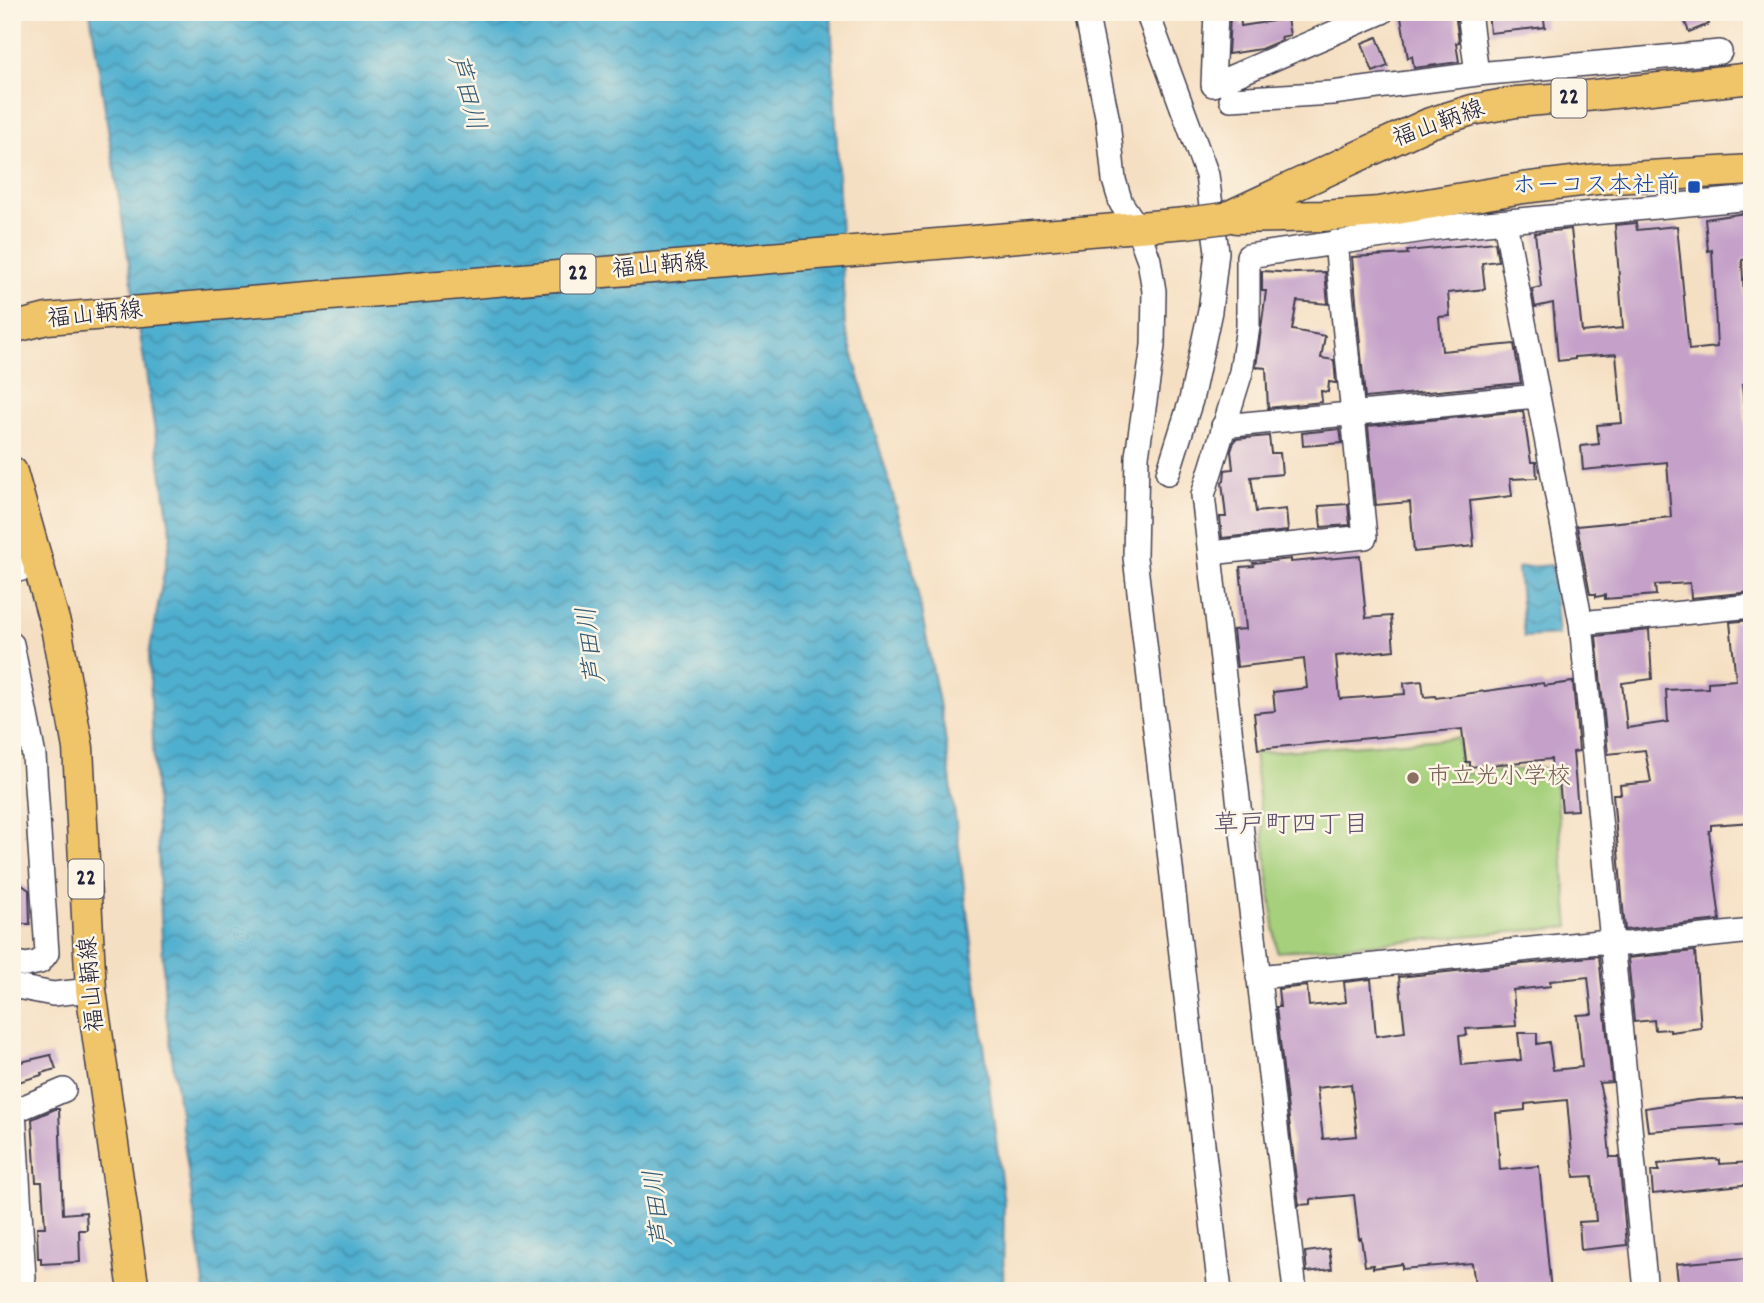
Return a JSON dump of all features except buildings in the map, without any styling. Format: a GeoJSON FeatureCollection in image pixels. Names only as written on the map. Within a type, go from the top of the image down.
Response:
{"type":"FeatureCollection","features":[{"type":"Feature","properties":{"kind":"main road","name":"福山鞆線"},"geometry":{"type":"LineString","coordinates":[[1225,218],[1430,123],[1472,110],[1516,102],[1752,78]]}},
{"type":"Feature","properties":{"kind":"main road","name":"福山鞆線"},"geometry":{"type":"LineString","coordinates":[[12,328],[47,319],[1225,218],[1379,212],[1597,179],[1752,170]]}},
{"type":"Feature","properties":{"kind":"main road","name":"福山鞆線"},"geometry":{"type":"LineString","coordinates":[[12,472],[25,566],[56,627],[78,748],[91,989],[134,1291]]}},
{"type":"Feature","properties":{"kind":"street"},"geometry":{"type":"LineString","coordinates":[[1086,12],[1108,121],[1114,180],[1121,203],[1137,227],[1149,260],[1154,291],[1153,346],[1137,456],[1135,557],[1220,1291]]}},
{"type":"Feature","properties":{"kind":"street"},"geometry":{"type":"LineString","coordinates":[[1147,12],[1207,176],[1217,252],[1208,324],[1191,400],[1168,473]]}},
{"type":"Feature","properties":{"kind":"street"},"geometry":{"type":"LineString","coordinates":[[1216,12],[1213,85],[1382,12]]}},
{"type":"Feature","properties":{"kind":"street"},"geometry":{"type":"LineString","coordinates":[[1469,12],[1477,74]]}},
{"type":"Feature","properties":{"kind":"street"},"geometry":{"type":"LineString","coordinates":[[1231,99],[1332,93],[1477,74],[1720,52]]}},
{"type":"Feature","properties":{"kind":"street"},"geometry":{"type":"LineString","coordinates":[[1585,65],[1586,96]]}},
{"type":"Feature","properties":{"kind":"street"},"geometry":{"type":"LineString","coordinates":[[1295,1291],[1203,495],[1241,372],[1248,327],[1248,256],[1444,227],[1752,198]]}},
{"type":"Feature","properties":{"kind":"street"},"geometry":{"type":"LineString","coordinates":[[1505,222],[1581,623],[1646,1291]]}},
{"type":"Feature","properties":{"kind":"street"},"geometry":{"type":"LineString","coordinates":[[1210,553],[1365,537],[1336,242]]}},
{"type":"Feature","properties":{"kind":"street"},"geometry":{"type":"LineString","coordinates":[[1223,426],[1537,396]]}},
{"type":"Feature","properties":{"kind":"street"},"geometry":{"type":"LineString","coordinates":[[1581,623],[1752,606]]}},
{"type":"Feature","properties":{"kind":"street"},"geometry":{"type":"LineString","coordinates":[[12,645],[34,755],[47,953],[40,962],[26,965],[12,962]]}},
{"type":"Feature","properties":{"kind":"street"},"geometry":{"type":"LineString","coordinates":[[1258,977],[1752,931]]}},
{"type":"Feature","properties":{"kind":"street"},"geometry":{"type":"LineString","coordinates":[[12,986],[53,994],[91,989]]}},
{"type":"Feature","properties":{"kind":"street"},"geometry":{"type":"LineString","coordinates":[[23,1278],[13,1112],[64,1090]]}},
{"type":"Feature","properties":{"kind":"green space"},"geometry":{"type":"Polygon","coordinates":[[[1458,738],[1461,774],[1543,768],[1555,779],[1569,927],[1277,952],[1254,753],[1458,738]]]}},
{"type":"Feature","properties":{"kind":"water","name":"芦田川"},"geometry":{"type":"Polygon","coordinates":[[[90,12],[831,12],[845,327],[911,559],[944,728],[1004,1203],[1003,1291],[205,1291],[165,1007],[149,654],[171,535],[90,12]]]}},
{"type":"Feature","properties":{"kind":"water"},"geometry":{"type":"Polygon","coordinates":[[[1552,565],[1558,635],[1524,637],[1518,568],[1552,565]]]}},
{"type":"Feature","properties":{"kind":"place","name":"ホーコス本社前"},"geometry":{"type":"Point","coordinates":[1694,187]}},
{"type":"Feature","properties":{"kind":"place","name":"市立光小学校"},"geometry":{"type":"Point","coordinates":[1413,778]}},
{"type":"Feature","properties":{"kind":"district","name":"草戸町四丁目"},"geometry":{"type":"Point","coordinates":[1291,826]}}]}
